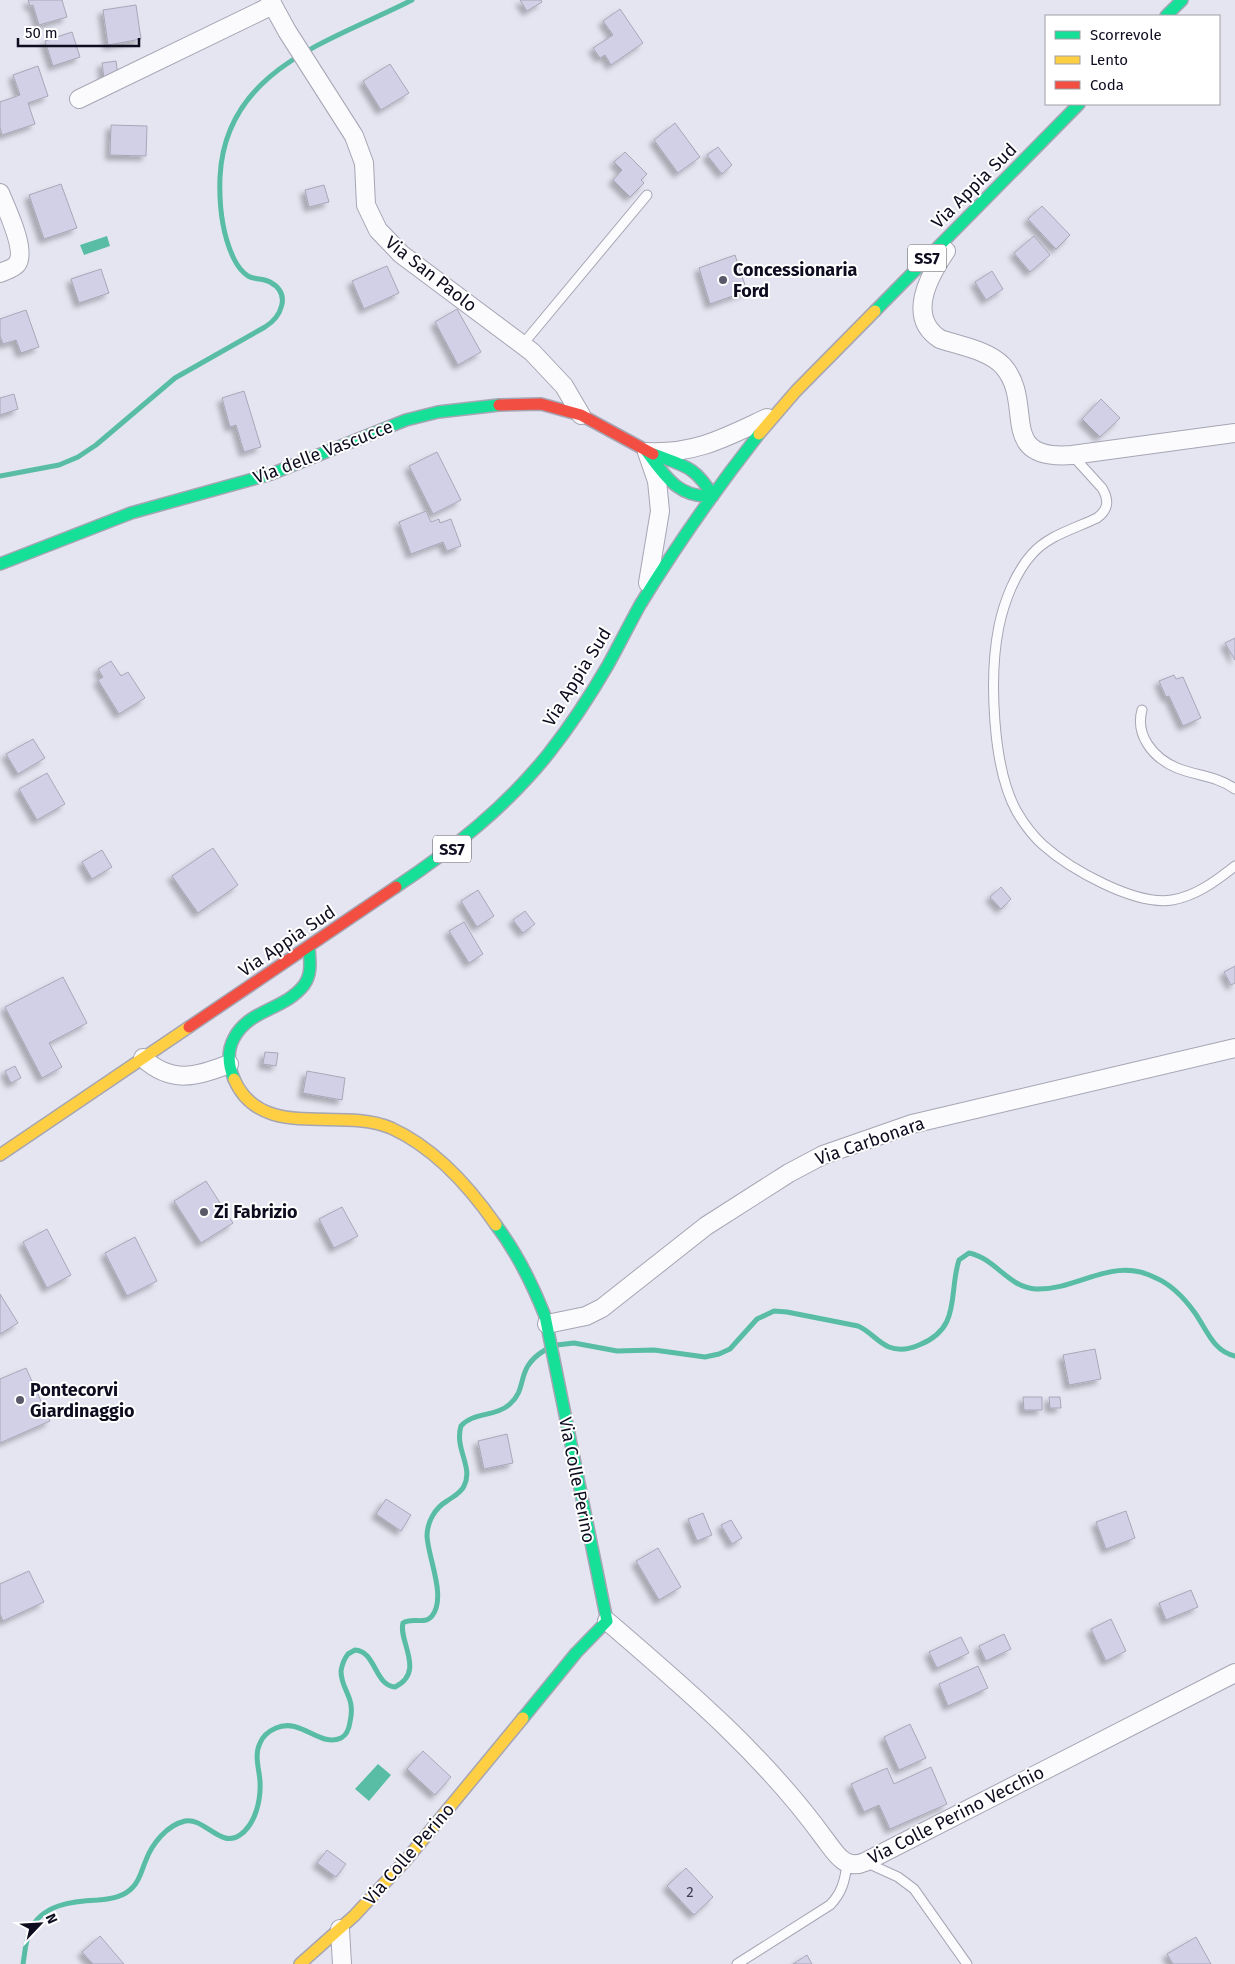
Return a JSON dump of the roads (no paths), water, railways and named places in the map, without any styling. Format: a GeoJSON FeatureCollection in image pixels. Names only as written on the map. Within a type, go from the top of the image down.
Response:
{"type":"FeatureCollection","features":[{"type":"Feature","properties":{"kind":"street"},"geometry":{"type":"LineString","coordinates":[[1167,15],[1182,0]]}},
{"type":"Feature","properties":{"kind":"street"},"geometry":{"type":"LineString","coordinates":[[79,99],[271,3]]}},
{"type":"Feature","properties":{"kind":"street","name":"Via San Paolo"},"geometry":{"type":"LineString","coordinates":[[271,3],[357,143],[364,162],[366,204],[370,217],[378,230],[401,254],[523,344],[555,375],[581,414]]}},
{"type":"Feature","properties":{"kind":"street","name":"Via Appia Sud"},"geometry":{"type":"LineString","coordinates":[[0,1155],[309,948],[448,851],[485,822],[517,792],[542,762],[586,701],[604,673],[645,596],[713,496],[775,414],[1078,105]]}},
{"type":"Feature","properties":{"kind":"street"},"geometry":{"type":"LineString","coordinates":[[0,194],[18,242],[20,254],[18,262],[14,267],[0,272]]}},
{"type":"Feature","properties":{"kind":"street"},"geometry":{"type":"LineString","coordinates":[[973,211],[944,253],[928,282],[922,304],[925,322],[932,333],[940,339],[987,355],[1001,364],[1013,382],[1022,432],[1031,447],[1042,454],[1051,456],[1072,455],[1235,433]]}},
{"type":"Feature","properties":{"kind":"street","name":"Via delle Vascucce"},"geometry":{"type":"LineString","coordinates":[[0,564],[131,513],[271,474],[413,418],[466,408],[521,403],[555,406],[581,414],[647,452],[678,462],[693,470],[702,478],[713,496],[699,498],[683,492],[670,481],[647,452]]}},
{"type":"Feature","properties":{"kind":"street","name":"Via delle Vascucce"},"geometry":{"type":"LineString","coordinates":[[647,452],[672,452],[696,448],[720,440],[775,414]]}},
{"type":"Feature","properties":{"kind":"street"},"geometry":{"type":"LineString","coordinates":[[645,596],[660,511],[658,488],[647,452]]}},
{"type":"Feature","properties":{"kind":"street"},"geometry":{"type":"LineString","coordinates":[[143,1058],[161,1072],[180,1076],[199,1074],[229,1064],[232,1042],[242,1024],[251,1017],[293,996],[306,983],[311,967],[309,948]]}},
{"type":"Feature","properties":{"kind":"street","name":"Via Carbonara"},"geometry":{"type":"LineString","coordinates":[[548,1327],[586,1316],[602,1308],[711,1223],[789,1172],[823,1155],[912,1124],[1235,1048]]}},
{"type":"Feature","properties":{"kind":"street","name":"Via Colle Perino"},"geometry":{"type":"LineString","coordinates":[[229,1064],[235,1082],[242,1094],[253,1105],[270,1115],[287,1118],[346,1118],[370,1122],[400,1133],[428,1150],[457,1177],[496,1226],[534,1286],[548,1327],[607,1621],[576,1653],[406,1860],[340,1929],[300,1964]]}},
{"type":"Feature","properties":{"kind":"street","name":"Via Colle Perino Vecchio"},"geometry":{"type":"LineString","coordinates":[[607,1621],[697,1699],[746,1746],[786,1789],[835,1854],[847,1864],[856,1865],[1235,1673]]}},
{"type":"Feature","properties":{"kind":"street"},"geometry":{"type":"LineString","coordinates":[[340,1929],[342,1964]]}},
{"type":"Feature","properties":{"kind":"lane"},"geometry":{"type":"LineString","coordinates":[[523,344],[647,195]]}},
{"type":"Feature","properties":{"kind":"lane"},"geometry":{"type":"LineString","coordinates":[[1072,455],[1102,488],[1106,494],[1107,505],[1102,514],[1097,518],[1055,536],[1031,555],[1020,571],[1004,608],[995,649],[994,692],[998,750],[1008,792],[1022,821],[1043,845],[1082,872],[1134,896],[1161,901],[1179,899],[1204,888],[1235,866]]}},
{"type":"Feature","properties":{"kind":"lane"},"geometry":{"type":"LineString","coordinates":[[1142,710],[1140,722],[1143,737],[1160,758],[1178,768],[1221,780],[1235,790]]}},
{"type":"Feature","properties":{"kind":"lane"},"geometry":{"type":"LineString","coordinates":[[864,1862],[898,1877],[914,1889],[966,1964]]}},
{"type":"Feature","properties":{"kind":"lane"},"geometry":{"type":"LineString","coordinates":[[737,1964],[830,1905],[843,1886],[847,1864]]}},
{"type":"Feature","properties":{"kind":"waterway"},"geometry":{"type":"LineString","coordinates":[[0,476],[59,465],[78,457],[96,445],[175,378],[271,323],[282,305],[281,293],[270,282],[248,276],[238,266],[230,249],[222,219],[220,177],[226,140],[241,109],[262,84],[288,63],[317,45],[412,0]]}},
{"type":"Feature","properties":{"kind":"waterway"},"geometry":{"type":"LineString","coordinates":[[557,1345],[574,1343],[617,1351],[654,1350],[705,1357],[730,1349],[757,1319],[774,1311],[858,1326],[889,1347],[897,1349],[908,1348],[933,1338],[948,1320],[959,1260],[969,1253],[986,1260],[1017,1283],[1035,1289],[1066,1285],[1110,1272],[1124,1270],[1140,1272],[1156,1278],[1173,1288],[1195,1313],[1207,1333],[1221,1350],[1235,1356]]}},
{"type":"Feature","properties":{"kind":"waterway"},"geometry":{"type":"LineString","coordinates":[[23,1964],[28,1935],[35,1922],[42,1915],[69,1903],[108,1899],[126,1893],[137,1881],[156,1842],[166,1831],[178,1823],[185,1821],[199,1823],[219,1836],[226,1838],[240,1835],[250,1824],[256,1811],[260,1795],[257,1752],[261,1740],[266,1734],[276,1728],[294,1726],[326,1739],[333,1740],[345,1735],[350,1725],[351,1706],[343,1684],[341,1671],[343,1662],[348,1654],[355,1650],[362,1652],[388,1685],[395,1687],[404,1681],[409,1673],[410,1665],[402,1630],[403,1623],[429,1619],[436,1608],[438,1599],[436,1577],[428,1545],[428,1526],[435,1511],[461,1491],[466,1479],[466,1465],[460,1442],[461,1426],[472,1418],[498,1411],[510,1404],[516,1398],[529,1364],[545,1350]]}},
{"type":"Feature","properties":{"kind":"place","name":"Concessionaria Ford"},"geometry":{"type":"Point","coordinates":[723,280]}},
{"type":"Feature","properties":{"kind":"place","name":"Zi Fabrizio"},"geometry":{"type":"Point","coordinates":[204,1212]}},
{"type":"Feature","properties":{"kind":"place","name":"Pontecorvi Giardinaggio"},"geometry":{"type":"Point","coordinates":[20,1400]}}]}
